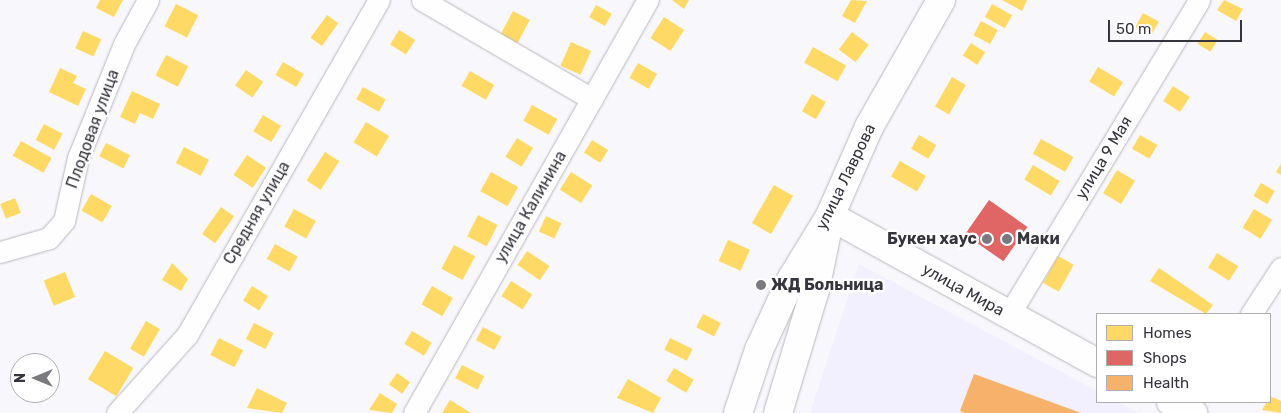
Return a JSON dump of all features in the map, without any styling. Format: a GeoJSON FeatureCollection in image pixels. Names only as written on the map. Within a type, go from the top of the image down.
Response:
{"type":"FeatureCollection","features":[{"type":"Feature","properties":{"kind":"main road","name":"улица Лаврова"},"geometry":{"type":"LineString","coordinates":[[738,413],[759,350],[792,278],[830,216],[870,127],[941,0]]}},
{"type":"Feature","properties":{"kind":"main road","name":"улица Мира"},"geometry":{"type":"LineString","coordinates":[[830,216],[1008,316],[1096,362]]}},
{"type":"Feature","properties":{"kind":"main road"},"geometry":{"type":"LineString","coordinates":[[778,413],[815,290],[830,216]]}},
{"type":"Feature","properties":{"kind":"street","name":"Плодовая улица"},"geometry":{"type":"LineString","coordinates":[[0,252],[50,238],[64,221],[78,158],[124,44],[148,0]]}},
{"type":"Feature","properties":{"kind":"street","name":"Средняя улица"},"geometry":{"type":"LineString","coordinates":[[118,413],[187,335],[379,0]]}},
{"type":"Feature","properties":{"kind":"street"},"geometry":{"type":"LineString","coordinates":[[422,0],[592,99]]}},
{"type":"Feature","properties":{"kind":"street","name":"улица Калинина"},"geometry":{"type":"LineString","coordinates":[[414,413],[648,0]]}},
{"type":"Feature","properties":{"kind":"street","name":"улица 9 Мая"},"geometry":{"type":"LineString","coordinates":[[1008,316],[1199,0]]}},
{"type":"Feature","properties":{"kind":"street"},"geometry":{"type":"LineString","coordinates":[[1253,313],[1281,268]]}},
{"type":"Feature","properties":{"kind":"shaded area"},"geometry":{"type":"Polygon","coordinates":[[[859,264],[1096,390],[1096,403],[1119,403],[1139,413],[810,413],[859,264]]]}},
{"type":"Feature","properties":{"kind":"building: Homes"},"geometry":{"type":"Polygon","coordinates":[[[100,0],[123,0],[114,17],[96,8],[100,0]]]}},
{"type":"Feature","properties":{"kind":"building: Homes"},"geometry":{"type":"Polygon","coordinates":[[[672,0],[689,0],[684,9],[672,0]]]}},
{"type":"Feature","properties":{"kind":"building: Homes"},"geometry":{"type":"Polygon","coordinates":[[[851,0],[867,1],[855,23],[842,16],[851,0]]]}},
{"type":"Feature","properties":{"kind":"building: Homes"},"geometry":{"type":"Polygon","coordinates":[[[1002,0],[1027,0],[1022,11],[1002,0]]]}},
{"type":"Feature","properties":{"kind":"building: Homes"},"geometry":{"type":"Polygon","coordinates":[[[1224,0],[1243,9],[1236,21],[1217,10],[1224,0]]]}},
{"type":"Feature","properties":{"kind":"building: Homes"},"geometry":{"type":"Polygon","coordinates":[[[176,4],[198,15],[187,38],[165,26],[176,4]]]}},
{"type":"Feature","properties":{"kind":"building: Homes"},"geometry":{"type":"Polygon","coordinates":[[[992,4],[1012,15],[1005,28],[985,17],[992,4]]]}},
{"type":"Feature","properties":{"kind":"building: Homes"},"geometry":{"type":"Polygon","coordinates":[[[596,5],[612,14],[605,26],[589,17],[596,5]]]}},
{"type":"Feature","properties":{"kind":"building: Homes"},"geometry":{"type":"Polygon","coordinates":[[[513,11],[530,20],[518,43],[501,34],[513,11]]]}},
{"type":"Feature","properties":{"kind":"building: Homes"},"geometry":{"type":"Polygon","coordinates":[[[1143,13],[1159,22],[1151,36],[1135,27],[1143,13]]]}},
{"type":"Feature","properties":{"kind":"building: Homes"},"geometry":{"type":"Polygon","coordinates":[[[327,15],[338,23],[322,46],[311,38],[327,15]]]}},
{"type":"Feature","properties":{"kind":"building: Homes"},"geometry":{"type":"Polygon","coordinates":[[[664,17],[684,30],[671,51],[650,38],[664,17]]]}},
{"type":"Feature","properties":{"kind":"building: Homes"},"geometry":{"type":"Polygon","coordinates":[[[981,21],[998,30],[990,44],[973,35],[981,21]]]}},
{"type":"Feature","properties":{"kind":"building: Homes"},"geometry":{"type":"Polygon","coordinates":[[[399,30],[415,40],[406,54],[390,44],[399,30]]]}},
{"type":"Feature","properties":{"kind":"building: Homes"},"geometry":{"type":"Polygon","coordinates":[[[83,31],[101,39],[94,56],[75,48],[83,31]]]}},
{"type":"Feature","properties":{"kind":"building: Homes"},"geometry":{"type":"Polygon","coordinates":[[[852,32],[869,45],[856,62],[839,50],[852,32]]]}},
{"type":"Feature","properties":{"kind":"building: Homes"},"geometry":{"type":"Polygon","coordinates":[[[1205,32],[1218,40],[1210,52],[1198,44],[1205,32]]]}},
{"type":"Feature","properties":{"kind":"building: Homes"},"geometry":{"type":"Polygon","coordinates":[[[571,42],[591,51],[581,75],[560,66],[571,42]]]}},
{"type":"Feature","properties":{"kind":"building: Homes"},"geometry":{"type":"Polygon","coordinates":[[[971,43],[985,52],[977,65],[963,56],[971,43]]]}},
{"type":"Feature","properties":{"kind":"building: Homes"},"geometry":{"type":"Polygon","coordinates":[[[813,47],[846,65],[838,81],[804,63],[813,47]]]}},
{"type":"Feature","properties":{"kind":"building: Homes"},"geometry":{"type":"Polygon","coordinates":[[[166,55],[188,66],[178,87],[156,75],[166,55]]]}},
{"type":"Feature","properties":{"kind":"building: Homes"},"geometry":{"type":"Polygon","coordinates":[[[283,62],[304,74],[296,87],[276,75],[283,62]]]}},
{"type":"Feature","properties":{"kind":"building: Homes"},"geometry":{"type":"Polygon","coordinates":[[[638,63],[657,74],[649,89],[630,78],[638,63]]]}},
{"type":"Feature","properties":{"kind":"building: Homes"},"geometry":{"type":"Polygon","coordinates":[[[1098,67],[1123,82],[1114,97],[1089,82],[1098,67]]]}},
{"type":"Feature","properties":{"kind":"building: Homes"},"geometry":{"type":"Polygon","coordinates":[[[60,68],[77,76],[73,83],[86,89],[78,106],[49,92],[60,68]]]}},
{"type":"Feature","properties":{"kind":"building: Homes"},"geometry":{"type":"Polygon","coordinates":[[[246,70],[263,82],[252,98],[235,86],[246,70]]]}},
{"type":"Feature","properties":{"kind":"building: Homes"},"geometry":{"type":"Polygon","coordinates":[[[470,71],[494,85],[486,100],[462,86],[470,71]]]}},
{"type":"Feature","properties":{"kind":"building: Homes"},"geometry":{"type":"Polygon","coordinates":[[[952,77],[966,85],[949,114],[935,106],[952,77]]]}},
{"type":"Feature","properties":{"kind":"building: Homes"},"geometry":{"type":"Polygon","coordinates":[[[1173,86],[1190,97],[1180,112],[1163,101],[1173,86]]]}},
{"type":"Feature","properties":{"kind":"building: Homes"},"geometry":{"type":"Polygon","coordinates":[[[363,87],[386,100],[379,112],[356,99],[363,87]]]}},
{"type":"Feature","properties":{"kind":"building: Homes"},"geometry":{"type":"Polygon","coordinates":[[[132,91],[160,104],[153,119],[140,113],[135,124],[120,117],[132,91]]]}},
{"type":"Feature","properties":{"kind":"building: Homes"},"geometry":{"type":"Polygon","coordinates":[[[812,94],[826,102],[816,119],[802,111],[812,94]]]}},
{"type":"Feature","properties":{"kind":"building: Homes"},"geometry":{"type":"Polygon","coordinates":[[[532,105],[557,119],[549,135],[523,121],[532,105]]]}},
{"type":"Feature","properties":{"kind":"building: Homes"},"geometry":{"type":"Polygon","coordinates":[[[263,115],[281,126],[271,142],[253,131],[263,115]]]}},
{"type":"Feature","properties":{"kind":"building: Homes"},"geometry":{"type":"Polygon","coordinates":[[[366,122],[389,136],[377,156],[354,143],[366,122]]]}},
{"type":"Feature","properties":{"kind":"building: Homes"},"geometry":{"type":"Polygon","coordinates":[[[44,124],[63,134],[54,150],[36,140],[44,124]]]}},
{"type":"Feature","properties":{"kind":"building: Homes"},"geometry":{"type":"Polygon","coordinates":[[[919,135],[936,145],[928,159],[911,149],[919,135]]]}},
{"type":"Feature","properties":{"kind":"building: Homes"},"geometry":{"type":"Polygon","coordinates":[[[1140,135],[1157,145],[1149,159],[1132,149],[1140,135]]]}},
{"type":"Feature","properties":{"kind":"building: Homes"},"geometry":{"type":"Polygon","coordinates":[[[517,138],[533,148],[521,167],[505,157],[517,138]]]}},
{"type":"Feature","properties":{"kind":"building: Homes"},"geometry":{"type":"Polygon","coordinates":[[[1041,139],[1073,157],[1065,172],[1033,154],[1041,139]]]}},
{"type":"Feature","properties":{"kind":"building: Homes"},"geometry":{"type":"Polygon","coordinates":[[[592,140],[608,150],[600,163],[584,153],[592,140]]]}},
{"type":"Feature","properties":{"kind":"building: Homes"},"geometry":{"type":"Polygon","coordinates":[[[21,141],[52,158],[43,173],[13,156],[21,141]]]}},
{"type":"Feature","properties":{"kind":"building: Homes"},"geometry":{"type":"Polygon","coordinates":[[[106,143],[130,155],[123,169],[99,156],[106,143]]]}},
{"type":"Feature","properties":{"kind":"building: Homes"},"geometry":{"type":"Polygon","coordinates":[[[184,147],[209,160],[201,176],[176,163],[184,147]]]}},
{"type":"Feature","properties":{"kind":"building: Homes"},"geometry":{"type":"Polygon","coordinates":[[[325,152],[339,161],[321,190],[306,181],[325,152]]]}},
{"type":"Feature","properties":{"kind":"building: Homes"},"geometry":{"type":"Polygon","coordinates":[[[247,155],[266,168],[253,188],[234,175],[247,155]]]}},
{"type":"Feature","properties":{"kind":"building: Homes"},"geometry":{"type":"Polygon","coordinates":[[[900,161],[926,176],[917,192],[891,177],[900,161]]]}},
{"type":"Feature","properties":{"kind":"building: Homes"},"geometry":{"type":"Polygon","coordinates":[[[1281,164],[1281,175],[1276,172],[1281,164]]]}},
{"type":"Feature","properties":{"kind":"building: Homes"},"geometry":{"type":"Polygon","coordinates":[[[1033,165],[1060,181],[1051,196],[1024,180],[1033,165]]]}},
{"type":"Feature","properties":{"kind":"building: Homes"},"geometry":{"type":"Polygon","coordinates":[[[1117,170],[1135,181],[1121,204],[1103,193],[1117,170]]]}},
{"type":"Feature","properties":{"kind":"building: Homes"},"geometry":{"type":"Polygon","coordinates":[[[491,172],[518,187],[507,206],[480,191],[491,172]]]}},
{"type":"Feature","properties":{"kind":"building: Homes"},"geometry":{"type":"Polygon","coordinates":[[[571,172],[592,185],[581,203],[560,190],[571,172]]]}},
{"type":"Feature","properties":{"kind":"building: Homes"},"geometry":{"type":"Polygon","coordinates":[[[1261,183],[1275,191],[1267,204],[1254,196],[1261,183]]]}},
{"type":"Feature","properties":{"kind":"building: Homes"},"geometry":{"type":"Polygon","coordinates":[[[774,185],[793,196],[771,234],[752,223],[774,185]]]}},
{"type":"Feature","properties":{"kind":"building: Homes"},"geometry":{"type":"Polygon","coordinates":[[[91,194],[112,206],[102,222],[82,210],[91,194]]]}},
{"type":"Feature","properties":{"kind":"building: Homes"},"geometry":{"type":"Polygon","coordinates":[[[15,198],[21,213],[6,219],[0,204],[15,198]]]}},
{"type":"Feature","properties":{"kind":"building: Homes"},"geometry":{"type":"Polygon","coordinates":[[[221,207],[234,216],[215,243],[202,234],[221,207]]]}},
{"type":"Feature","properties":{"kind":"building: Homes"},"geometry":{"type":"Polygon","coordinates":[[[294,209],[316,221],[306,239],[284,226],[294,209]]]}},
{"type":"Feature","properties":{"kind":"building: Homes"},"geometry":{"type":"Polygon","coordinates":[[[1254,209],[1272,220],[1261,239],[1243,228],[1254,209]]]}},
{"type":"Feature","properties":{"kind":"building: Homes"},"geometry":{"type":"Polygon","coordinates":[[[478,215],[498,225],[487,246],[467,236],[478,215]]]}},
{"type":"Feature","properties":{"kind":"building: Homes"},"geometry":{"type":"Polygon","coordinates":[[[546,216],[561,223],[554,239],[539,231],[546,216]]]}},
{"type":"Feature","properties":{"kind":"building: Homes"},"geometry":{"type":"Polygon","coordinates":[[[728,240],[750,250],[741,271],[719,261],[728,240]]]}},
{"type":"Feature","properties":{"kind":"building: Homes"},"geometry":{"type":"Polygon","coordinates":[[[275,244],[298,257],[289,271],[267,259],[275,244]]]}},
{"type":"Feature","properties":{"kind":"building: Homes"},"geometry":{"type":"Polygon","coordinates":[[[454,245],[475,256],[463,280],[441,269],[454,245]]]}},
{"type":"Feature","properties":{"kind":"building: Homes"},"geometry":{"type":"Polygon","coordinates":[[[527,251],[549,266],[540,280],[517,265],[527,251]]]}},
{"type":"Feature","properties":{"kind":"building: Homes"},"geometry":{"type":"Polygon","coordinates":[[[1217,253],[1238,266],[1229,281],[1208,267],[1217,253]]]}},
{"type":"Feature","properties":{"kind":"building: Homes"},"geometry":{"type":"Polygon","coordinates":[[[1058,256],[1074,265],[1059,292],[1043,283],[1058,256]]]}},
{"type":"Feature","properties":{"kind":"building: Homes"},"geometry":{"type":"Polygon","coordinates":[[[172,263],[188,279],[181,291],[162,280],[172,263]]]}},
{"type":"Feature","properties":{"kind":"building: Homes"},"geometry":{"type":"Polygon","coordinates":[[[1159,268],[1213,305],[1207,313],[1204,313],[1150,281],[1159,268]]]}},
{"type":"Feature","properties":{"kind":"building: Homes"},"geometry":{"type":"Polygon","coordinates":[[[65,272],[75,297],[54,306],[44,281],[65,272]]]}},
{"type":"Feature","properties":{"kind":"building: Homes"},"geometry":{"type":"Polygon","coordinates":[[[511,281],[532,294],[523,310],[501,296],[511,281]]]}},
{"type":"Feature","properties":{"kind":"building: Homes"},"geometry":{"type":"Polygon","coordinates":[[[252,286],[268,296],[259,310],[243,300],[252,286]]]}},
{"type":"Feature","properties":{"kind":"building: Homes"},"geometry":{"type":"Polygon","coordinates":[[[432,286],[453,298],[442,316],[422,304],[432,286]]]}},
{"type":"Feature","properties":{"kind":"building: Homes"},"geometry":{"type":"Polygon","coordinates":[[[703,314],[721,323],[714,336],[696,327],[703,314]]]}},
{"type":"Feature","properties":{"kind":"building: Homes"},"geometry":{"type":"Polygon","coordinates":[[[146,321],[160,329],[144,357],[130,349],[146,321]]]}},
{"type":"Feature","properties":{"kind":"building: Homes"},"geometry":{"type":"Polygon","coordinates":[[[254,323],[274,333],[265,349],[246,339],[254,323]]]}},
{"type":"Feature","properties":{"kind":"building: Homes"},"geometry":{"type":"Polygon","coordinates":[[[483,327],[502,337],[494,350],[476,340],[483,327]]]}},
{"type":"Feature","properties":{"kind":"building: Homes"},"geometry":{"type":"Polygon","coordinates":[[[412,331],[432,343],[424,356],[404,344],[412,331]]]}},
{"type":"Feature","properties":{"kind":"building: Homes"},"geometry":{"type":"Polygon","coordinates":[[[219,338],[243,350],[234,367],[210,355],[219,338]]]}},
{"type":"Feature","properties":{"kind":"building: Homes"},"geometry":{"type":"Polygon","coordinates":[[[670,338],[692,349],[687,361],[664,350],[670,338]]]}},
{"type":"Feature","properties":{"kind":"building: Homes"},"geometry":{"type":"Polygon","coordinates":[[[105,351],[133,368],[116,396],[88,379],[105,351]]]}},
{"type":"Feature","properties":{"kind":"building: Homes"},"geometry":{"type":"Polygon","coordinates":[[[462,365],[484,376],[477,390],[455,378],[462,365]]]}},
{"type":"Feature","properties":{"kind":"building: Homes"},"geometry":{"type":"Polygon","coordinates":[[[674,368],[694,380],[686,393],[666,381],[674,368]]]}},
{"type":"Feature","properties":{"kind":"building: Homes"},"geometry":{"type":"Polygon","coordinates":[[[397,373],[410,382],[402,394],[389,384],[397,373]]]}},
{"type":"Feature","properties":{"kind":"building: Homes"},"geometry":{"type":"Polygon","coordinates":[[[628,379],[661,398],[653,413],[617,398],[628,379]]]}},
{"type":"Feature","properties":{"kind":"building: Homes"},"geometry":{"type":"Polygon","coordinates":[[[257,388],[287,403],[282,413],[247,408],[257,388]]]}},
{"type":"Feature","properties":{"kind":"building: Homes"},"geometry":{"type":"Polygon","coordinates":[[[380,393],[397,404],[392,413],[369,410],[380,393]]]}},
{"type":"Feature","properties":{"kind":"building: Homes"},"geometry":{"type":"Polygon","coordinates":[[[1271,396],[1281,401],[1281,413],[1262,410],[1266,403],[1271,403],[1271,396]]]}},
{"type":"Feature","properties":{"kind":"building: Homes"},"geometry":{"type":"Polygon","coordinates":[[[450,400],[471,413],[442,413],[450,400]]]}},
{"type":"Feature","properties":{"kind":"building: Shops"},"geometry":{"type":"Polygon","coordinates":[[[989,200],[1028,227],[1003,261],[965,234],[989,200]]]}},
{"type":"Feature","properties":{"kind":"building: Health"},"geometry":{"type":"Polygon","coordinates":[[[974,374],[1081,413],[965,413],[960,411],[974,374]]]}},
{"type":"Feature","properties":{"kind":"place","name":"Букен хаус"},"geometry":{"type":"Point","coordinates":[987,239]}},
{"type":"Feature","properties":{"kind":"place","name":"Маки"},"geometry":{"type":"Point","coordinates":[1007,239]}},
{"type":"Feature","properties":{"kind":"place","name":"ЖД Больница"},"geometry":{"type":"Point","coordinates":[761,285]}}]}
